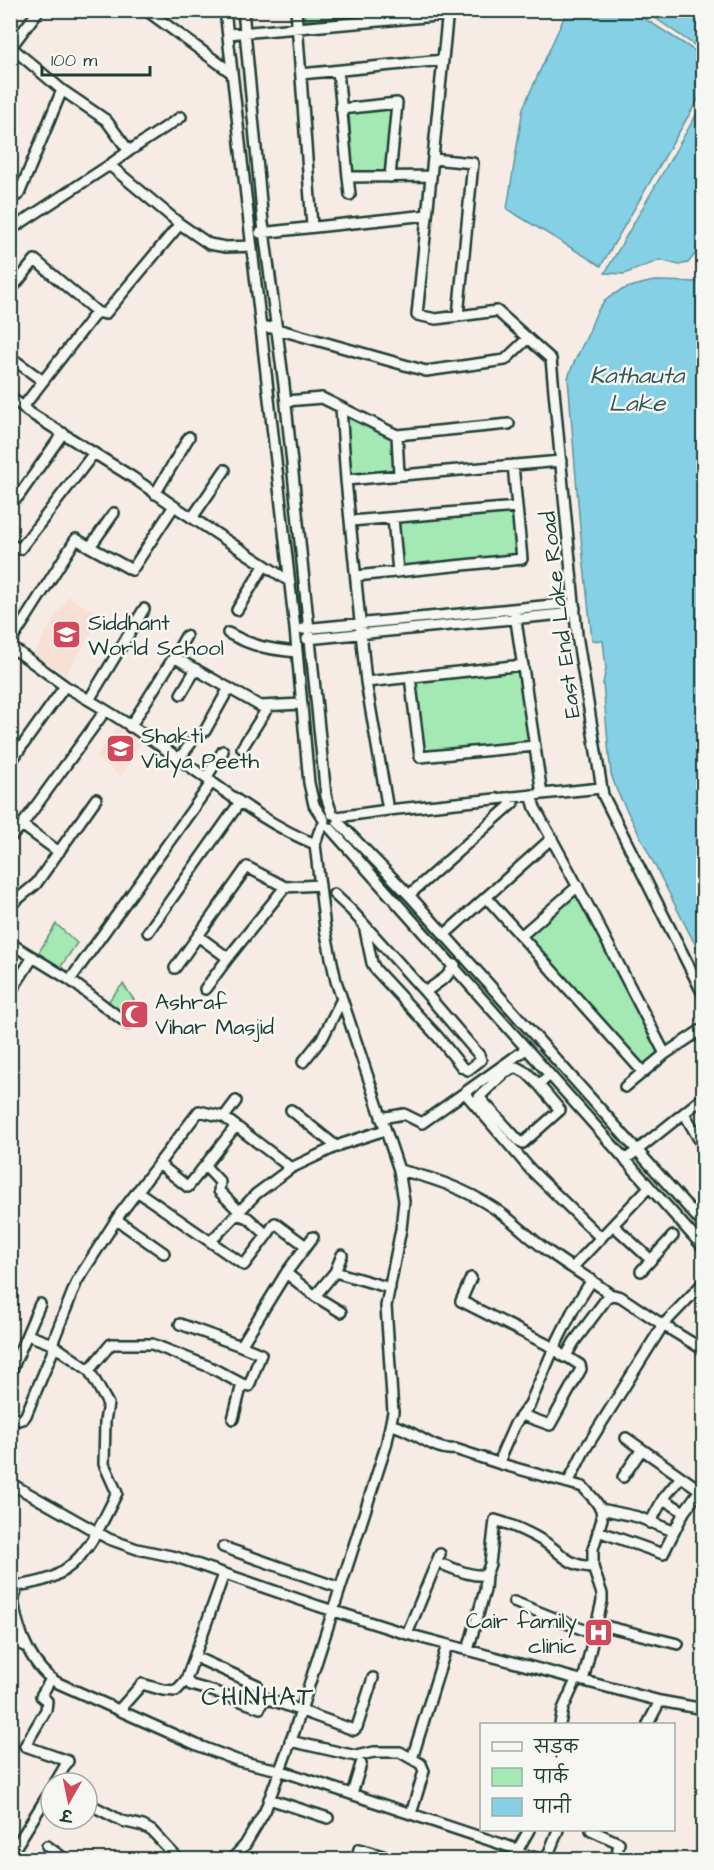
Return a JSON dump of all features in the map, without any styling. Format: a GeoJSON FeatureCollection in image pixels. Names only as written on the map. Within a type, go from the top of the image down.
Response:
{"type":"FeatureCollection","features":[{"type":"Feature","properties":{"kind":"street"},"geometry":{"type":"LineString","coordinates":[[39,10],[11,47],[63,90],[106,120],[129,151]]}},
{"type":"Feature","properties":{"kind":"street"},"geometry":{"type":"LineString","coordinates":[[146,10],[232,73]]}},
{"type":"Feature","properties":{"kind":"street"},"geometry":{"type":"LineString","coordinates":[[225,10],[295,629],[309,783],[314,805],[409,895],[704,1225]]}},
{"type":"Feature","properties":{"kind":"street"},"geometry":{"type":"LineString","coordinates":[[243,10],[264,232],[286,401],[326,796],[331,821],[451,970],[526,1049],[704,1248]]}},
{"type":"Feature","properties":{"kind":"street"},"geometry":{"type":"LineString","coordinates":[[296,10],[312,226]]}},
{"type":"Feature","properties":{"kind":"street"},"geometry":{"type":"LineString","coordinates":[[228,34],[448,13],[427,216],[251,234]]}},
{"type":"Feature","properties":{"kind":"street"},"geometry":{"type":"LineString","coordinates":[[301,74],[443,60]]}},
{"type":"Feature","properties":{"kind":"street"},"geometry":{"type":"LineString","coordinates":[[338,70],[350,195]]}},
{"type":"Feature","properties":{"kind":"street"},"geometry":{"type":"LineString","coordinates":[[10,200],[19,194],[63,90]]}},
{"type":"Feature","properties":{"kind":"street"},"geometry":{"type":"LineString","coordinates":[[341,109],[397,103],[390,177]]}},
{"type":"Feature","properties":{"kind":"street"},"geometry":{"type":"LineString","coordinates":[[10,230],[181,117]]}},
{"type":"Feature","properties":{"kind":"street"},"geometry":{"type":"LineString","coordinates":[[433,159],[473,163],[458,316]]}},
{"type":"Feature","properties":{"kind":"street"},"geometry":{"type":"LineString","coordinates":[[108,166],[122,174],[200,239],[216,246],[252,246]]}},
{"type":"Feature","properties":{"kind":"street"},"geometry":{"type":"LineString","coordinates":[[348,177],[431,176]]}},
{"type":"Feature","properties":{"kind":"street","name":"East End Lake Road"},"geometry":{"type":"LineString","coordinates":[[427,216],[417,315],[436,319],[497,311],[551,359],[574,608],[601,788],[633,860],[704,996]]}},
{"type":"Feature","properties":{"kind":"street"},"geometry":{"type":"LineString","coordinates":[[10,291],[35,260],[97,312],[105,314],[180,224]]}},
{"type":"Feature","properties":{"kind":"street"},"geometry":{"type":"LineString","coordinates":[[24,407],[97,312]]}},
{"type":"Feature","properties":{"kind":"street"},"geometry":{"type":"LineString","coordinates":[[261,326],[277,328],[426,371],[505,360],[528,338]]}},
{"type":"Feature","properties":{"kind":"street"},"geometry":{"type":"LineString","coordinates":[[10,357],[43,381]]}},
{"type":"Feature","properties":{"kind":"street"},"geometry":{"type":"LineString","coordinates":[[10,397],[289,581]]}},
{"type":"Feature","properties":{"kind":"street"},"geometry":{"type":"LineString","coordinates":[[286,401],[322,398],[397,435],[509,424]]}},
{"type":"Feature","properties":{"kind":"street"},"geometry":{"type":"LineString","coordinates":[[341,408],[366,682],[388,810]]}},
{"type":"Feature","properties":{"kind":"street"},"geometry":{"type":"LineString","coordinates":[[10,493],[18,497],[63,434]]}},
{"type":"Feature","properties":{"kind":"street"},"geometry":{"type":"LineString","coordinates":[[397,435],[399,475]]}},
{"type":"Feature","properties":{"kind":"street"},"geometry":{"type":"LineString","coordinates":[[155,494],[189,437]]}},
{"type":"Feature","properties":{"kind":"street"},"geometry":{"type":"LineString","coordinates":[[10,544],[20,549],[94,453]]}},
{"type":"Feature","properties":{"kind":"street"},"geometry":{"type":"LineString","coordinates":[[346,480],[561,461]]}},
{"type":"Feature","properties":{"kind":"street"},"geometry":{"type":"LineString","coordinates":[[356,576],[522,559],[513,465]]}},
{"type":"Feature","properties":{"kind":"street"},"geometry":{"type":"LineString","coordinates":[[192,518],[225,470]]}},
{"type":"Feature","properties":{"kind":"street"},"geometry":{"type":"LineString","coordinates":[[174,506],[132,570],[76,539],[10,644],[66,686],[179,759],[240,802],[293,835],[315,844]]}},
{"type":"Feature","properties":{"kind":"street"},"geometry":{"type":"LineString","coordinates":[[351,521],[517,507]]}},
{"type":"Feature","properties":{"kind":"street"},"geometry":{"type":"LineString","coordinates":[[90,547],[114,513]]}},
{"type":"Feature","properties":{"kind":"street"},"geometry":{"type":"LineString","coordinates":[[393,518],[398,572]]}},
{"type":"Feature","properties":{"kind":"street"},"geometry":{"type":"LineString","coordinates":[[237,610],[264,566]]}},
{"type":"Feature","properties":{"kind":"street"},"geometry":{"type":"LineString","coordinates":[[295,629],[563,604],[574,608]]}},
{"type":"Feature","properties":{"kind":"street"},"geometry":{"type":"LineString","coordinates":[[296,640],[564,614],[574,608]]}},
{"type":"Feature","properties":{"kind":"street"},"geometry":{"type":"LineString","coordinates":[[89,700],[144,609]]}},
{"type":"Feature","properties":{"kind":"street"},"geometry":{"type":"LineString","coordinates":[[514,609],[542,794]]}},
{"type":"Feature","properties":{"kind":"street"},"geometry":{"type":"LineString","coordinates":[[228,633],[262,648],[297,652]]}},
{"type":"Feature","properties":{"kind":"street"},"geometry":{"type":"LineString","coordinates":[[130,727],[186,636]]}},
{"type":"Feature","properties":{"kind":"street"},"geometry":{"type":"LineString","coordinates":[[174,657],[260,706],[302,704]]}},
{"type":"Feature","properties":{"kind":"street"},"geometry":{"type":"LineString","coordinates":[[366,682],[523,665]]}},
{"type":"Feature","properties":{"kind":"street"},"geometry":{"type":"LineString","coordinates":[[181,694],[196,669]]}},
{"type":"Feature","properties":{"kind":"street"},"geometry":{"type":"LineString","coordinates":[[410,677],[420,757],[535,746]]}},
{"type":"Feature","properties":{"kind":"street"},"geometry":{"type":"LineString","coordinates":[[10,763],[14,749],[66,686]]}},
{"type":"Feature","properties":{"kind":"street"},"geometry":{"type":"LineString","coordinates":[[205,730],[229,688]]}},
{"type":"Feature","properties":{"kind":"street"},"geometry":{"type":"LineString","coordinates":[[242,748],[268,707]]}},
{"type":"Feature","properties":{"kind":"street"},"geometry":{"type":"LineString","coordinates":[[10,838],[22,825],[105,711]]}},
{"type":"Feature","properties":{"kind":"street"},"geometry":{"type":"LineString","coordinates":[[179,759],[191,743]]}},
{"type":"Feature","properties":{"kind":"street"},"geometry":{"type":"LineString","coordinates":[[70,980],[209,780],[223,751]]}},
{"type":"Feature","properties":{"kind":"street"},"geometry":{"type":"LineString","coordinates":[[231,1860],[245,1845],[265,1811],[301,1710],[386,1446],[393,1412],[386,1306],[404,1201],[399,1170],[336,981],[325,929],[315,844],[319,832],[331,821],[388,810],[601,788]]}},
{"type":"Feature","properties":{"kind":"street"},"geometry":{"type":"LineString","coordinates":[[531,795],[535,808],[665,1054]]}},
{"type":"Feature","properties":{"kind":"street"},"geometry":{"type":"LineString","coordinates":[[409,895],[513,803],[512,797]]}},
{"type":"Feature","properties":{"kind":"street"},"geometry":{"type":"LineString","coordinates":[[10,908],[36,884],[96,799]]}},
{"type":"Feature","properties":{"kind":"street"},"geometry":{"type":"LineString","coordinates":[[148,932],[240,802]]}},
{"type":"Feature","properties":{"kind":"street"},"geometry":{"type":"LineString","coordinates":[[22,825],[59,852]]}},
{"type":"Feature","properties":{"kind":"street"},"geometry":{"type":"LineString","coordinates":[[444,935],[552,838]]}},
{"type":"Feature","properties":{"kind":"street"},"geometry":{"type":"LineString","coordinates":[[175,968],[247,867],[285,887],[320,885]]}},
{"type":"Feature","properties":{"kind":"street"},"geometry":{"type":"LineString","coordinates":[[522,936],[578,886]]}},
{"type":"Feature","properties":{"kind":"street"},"geometry":{"type":"LineString","coordinates":[[205,989],[285,887]]}},
{"type":"Feature","properties":{"kind":"street"},"geometry":{"type":"LineString","coordinates":[[334,894],[364,926],[425,992],[479,1055],[480,1060],[468,1070],[462,1067],[376,970],[372,963],[364,926]]}},
{"type":"Feature","properties":{"kind":"street"},"geometry":{"type":"LineString","coordinates":[[486,897],[643,1072]]}},
{"type":"Feature","properties":{"kind":"street"},"geometry":{"type":"LineString","coordinates":[[198,936],[228,958]]}},
{"type":"Feature","properties":{"kind":"street"},"geometry":{"type":"LineString","coordinates":[[10,943],[70,980],[128,1024]]}},
{"type":"Feature","properties":{"kind":"street"},"geometry":{"type":"LineString","coordinates":[[10,993],[33,957]]}},
{"type":"Feature","properties":{"kind":"street"},"geometry":{"type":"LineString","coordinates":[[425,992],[464,957]]}},
{"type":"Feature","properties":{"kind":"street"},"geometry":{"type":"LineString","coordinates":[[400,995],[415,981]]}},
{"type":"Feature","properties":{"kind":"street"},"geometry":{"type":"LineString","coordinates":[[303,1062],[323,1037],[342,999]]}},
{"type":"Feature","properties":{"kind":"street"},"geometry":{"type":"LineString","coordinates":[[418,1016],[433,1002]]}},
{"type":"Feature","properties":{"kind":"street"},"geometry":{"type":"LineString","coordinates":[[625,1087],[665,1054],[704,1028]]}},
{"type":"Feature","properties":{"kind":"street"},"geometry":{"type":"LineString","coordinates":[[381,1118],[404,1114],[422,1123],[526,1049]]}},
{"type":"Feature","properties":{"kind":"street"},"geometry":{"type":"LineString","coordinates":[[516,1067],[527,1073],[539,1085],[560,1110],[523,1143],[479,1097],[504,1073],[516,1067]]}},
{"type":"Feature","properties":{"kind":"street"},"geometry":{"type":"LineString","coordinates":[[539,1085],[549,1075]]}},
{"type":"Feature","properties":{"kind":"street"},"geometry":{"type":"LineString","coordinates":[[465,1093],[530,1169],[601,1238]]}},
{"type":"Feature","properties":{"kind":"street"},"geometry":{"type":"LineString","coordinates":[[625,1160],[704,1097]]}},
{"type":"Feature","properties":{"kind":"street"},"geometry":{"type":"LineString","coordinates":[[224,1117],[236,1101]]}},
{"type":"Feature","properties":{"kind":"street"},"geometry":{"type":"LineString","coordinates":[[291,1110],[337,1147]]}},
{"type":"Feature","properties":{"kind":"street"},"geometry":{"type":"LineString","coordinates":[[10,1416],[19,1420],[26,1415],[77,1281],[137,1191],[199,1111],[224,1117],[291,1168]]}},
{"type":"Feature","properties":{"kind":"street"},"geometry":{"type":"LineString","coordinates":[[684,1113],[704,1148]]}},
{"type":"Feature","properties":{"kind":"street"},"geometry":{"type":"LineString","coordinates":[[159,1164],[189,1187],[236,1126]]}},
{"type":"Feature","properties":{"kind":"street"},"geometry":{"type":"LineString","coordinates":[[211,1241],[256,1194],[291,1168],[337,1147],[386,1130]]}},
{"type":"Feature","properties":{"kind":"street"},"geometry":{"type":"LineString","coordinates":[[205,1166],[220,1182],[219,1191],[238,1213],[248,1218],[267,1235]]}},
{"type":"Feature","properties":{"kind":"street"},"geometry":{"type":"LineString","coordinates":[[399,1170],[427,1176],[480,1200],[504,1214],[551,1254],[610,1294],[621,1297],[704,1350]]}},
{"type":"Feature","properties":{"kind":"street"},"geometry":{"type":"LineString","coordinates":[[573,1267],[649,1187]]}},
{"type":"Feature","properties":{"kind":"street"},"geometry":{"type":"LineString","coordinates":[[137,1191],[244,1265],[275,1223],[306,1246]]}},
{"type":"Feature","properties":{"kind":"street"},"geometry":{"type":"LineString","coordinates":[[117,1220],[164,1253]]}},
{"type":"Feature","properties":{"kind":"street"},"geometry":{"type":"LineString","coordinates":[[613,1225],[651,1260]]}},
{"type":"Feature","properties":{"kind":"street"},"geometry":{"type":"LineString","coordinates":[[641,1271],[673,1236]]}},
{"type":"Feature","properties":{"kind":"street"},"geometry":{"type":"LineString","coordinates":[[241,1346],[286,1273],[313,1238]]}},
{"type":"Feature","properties":{"kind":"street"},"geometry":{"type":"LineString","coordinates":[[315,1296],[335,1272],[342,1255]]}},
{"type":"Feature","properties":{"kind":"street"},"geometry":{"type":"LineString","coordinates":[[335,1272],[390,1288]]}},
{"type":"Feature","properties":{"kind":"street"},"geometry":{"type":"LineString","coordinates":[[286,1273],[315,1296],[341,1312]]}},
{"type":"Feature","properties":{"kind":"street"},"geometry":{"type":"LineString","coordinates":[[471,1278],[461,1301],[554,1348],[564,1357],[580,1365],[581,1369],[550,1425],[522,1415]]}},
{"type":"Feature","properties":{"kind":"street"},"geometry":{"type":"LineString","coordinates":[[501,1464],[502,1453],[515,1424],[530,1404],[554,1348],[591,1280]]}},
{"type":"Feature","properties":{"kind":"street"},"geometry":{"type":"LineString","coordinates":[[568,1483],[584,1451],[663,1325],[704,1282]]}},
{"type":"Feature","properties":{"kind":"street"},"geometry":{"type":"LineString","coordinates":[[566,1356],[580,1333],[610,1294]]}},
{"type":"Feature","properties":{"kind":"street"},"geometry":{"type":"LineString","coordinates":[[10,1374],[40,1304]]}},
{"type":"Feature","properties":{"kind":"street"},"geometry":{"type":"LineString","coordinates":[[89,1370],[111,1344],[152,1344],[210,1366],[249,1386],[261,1354],[180,1324]]}},
{"type":"Feature","properties":{"kind":"street"},"geometry":{"type":"LineString","coordinates":[[28,1335],[53,1345],[89,1370],[108,1404],[105,1421],[104,1464],[117,1493],[97,1533],[81,1555],[67,1568],[53,1577],[14,1584],[14,1604],[27,1647],[48,1677],[178,1737],[239,1761],[279,1770],[352,1794],[515,1853],[545,1860],[558,1831]]}},
{"type":"Feature","properties":{"kind":"street"},"geometry":{"type":"LineString","coordinates":[[233,1419],[242,1384]]}},
{"type":"Feature","properties":{"kind":"street"},"geometry":{"type":"LineString","coordinates":[[391,1425],[413,1432],[436,1447],[455,1449],[583,1487],[601,1509],[602,1519],[593,1549],[592,1567],[602,1594],[597,1624],[579,1681],[563,1708],[560,1723]]}},
{"type":"Feature","properties":{"kind":"street"},"geometry":{"type":"LineString","coordinates":[[598,1531],[663,1554],[684,1512],[700,1492],[626,1438]]}},
{"type":"Feature","properties":{"kind":"street"},"geometry":{"type":"LineString","coordinates":[[623,1477],[642,1449]]}},
{"type":"Feature","properties":{"kind":"street"},"geometry":{"type":"LineString","coordinates":[[650,1522],[663,1499],[681,1477]]}},
{"type":"Feature","properties":{"kind":"street"},"geometry":{"type":"LineString","coordinates":[[10,1483],[97,1533],[137,1549],[176,1557],[408,1634],[579,1681],[660,1701],[704,1709]]}},
{"type":"Feature","properties":{"kind":"street"},"geometry":{"type":"LineString","coordinates":[[663,1499],[684,1512]]}},
{"type":"Feature","properties":{"kind":"street"},"geometry":{"type":"LineString","coordinates":[[601,1509],[638,1517],[673,1531]]}},
{"type":"Feature","properties":{"kind":"street"},"geometry":{"type":"LineString","coordinates":[[468,1650],[485,1590],[495,1521],[514,1525],[545,1542],[578,1566],[592,1567]]}},
{"type":"Feature","properties":{"kind":"street"},"geometry":{"type":"LineString","coordinates":[[223,1547],[340,1588]]}},
{"type":"Feature","properties":{"kind":"street"},"geometry":{"type":"LineString","coordinates":[[408,1634],[440,1554]]}},
{"type":"Feature","properties":{"kind":"street"},"geometry":{"type":"LineString","coordinates":[[444,1565],[467,1573],[486,1575]]}},
{"type":"Feature","properties":{"kind":"street"},"geometry":{"type":"LineString","coordinates":[[119,1710],[142,1684],[163,1690],[176,1690],[186,1680],[224,1574]]}},
{"type":"Feature","properties":{"kind":"street"},"geometry":{"type":"LineString","coordinates":[[514,1602],[594,1634]]}},
{"type":"Feature","properties":{"kind":"street"},"geometry":{"type":"LineString","coordinates":[[597,1624],[678,1644]]}},
{"type":"Feature","properties":{"kind":"street"},"geometry":{"type":"LineString","coordinates":[[10,1640],[27,1647]]}},
{"type":"Feature","properties":{"kind":"street"},"geometry":{"type":"LineString","coordinates":[[412,1759],[447,1645]]}},
{"type":"Feature","properties":{"kind":"street"},"geometry":{"type":"LineString","coordinates":[[186,1680],[191,1686],[219,1693],[260,1708],[263,1697],[257,1685],[195,1657]]}},
{"type":"Feature","properties":{"kind":"street"},"geometry":{"type":"LineString","coordinates":[[263,1697],[355,1730],[372,1678]]}},
{"type":"Feature","properties":{"kind":"street"},"geometry":{"type":"LineString","coordinates":[[51,1679],[41,1696],[47,1701],[46,1710],[25,1746],[68,1761],[62,1771]]}},
{"type":"Feature","properties":{"kind":"street"},"geometry":{"type":"LineString","coordinates":[[649,1723],[660,1701]]}},
{"type":"Feature","properties":{"kind":"street"},"geometry":{"type":"LineString","coordinates":[[290,1741],[356,1756],[374,1752],[400,1752],[421,1764],[424,1771],[411,1814]]}},
{"type":"Feature","properties":{"kind":"street"},"geometry":{"type":"LineString","coordinates":[[352,1794],[361,1764]]}},
{"type":"Feature","properties":{"kind":"street"},"geometry":{"type":"LineString","coordinates":[[269,1799],[328,1818]]}},
{"type":"Feature","properties":{"kind":"street"},"geometry":{"type":"LineString","coordinates":[[10,1856],[39,1809]]}},
{"type":"Feature","properties":{"kind":"street"},"geometry":{"type":"LineString","coordinates":[[99,1809],[122,1821],[143,1826],[152,1831],[179,1860]]}},
{"type":"Feature","properties":{"kind":"street"},"geometry":{"type":"LineString","coordinates":[[515,1853],[528,1831]]}},
{"type":"Feature","properties":{"kind":"street"},"geometry":{"type":"LineString","coordinates":[[593,1831],[619,1843],[616,1860]]}},
{"type":"Feature","properties":{"kind":"street"},"geometry":{"type":"LineString","coordinates":[[47,1846],[66,1860]]}},
{"type":"Feature","properties":{"kind":"street"},"geometry":{"type":"LineString","coordinates":[[356,1860],[359,1850],[396,1860]]}},
{"type":"Feature","properties":{"kind":"shaded area","name":"Siddhant World School"},"geometry":{"type":"Polygon","coordinates":[[[68,596],[102,616],[66,675],[33,654],[68,596]]]}},
{"type":"Feature","properties":{"kind":"shaded area","name":"Shakti Vidya Peeth"},"geometry":{"type":"Polygon","coordinates":[[[120,723],[144,739],[121,776],[95,757],[120,723]]]}},
{"type":"Feature","properties":{"kind":"green space"},"geometry":{"type":"Polygon","coordinates":[[[304,10],[428,10],[428,11],[305,20],[304,10]]]}},
{"type":"Feature","properties":{"kind":"green space"},"geometry":{"type":"Polygon","coordinates":[[[391,108],[386,171],[353,172],[349,112],[391,108]]]}},
{"type":"Feature","properties":{"kind":"green space"},"geometry":{"type":"Polygon","coordinates":[[[345,416],[393,439],[396,471],[351,476],[345,416]]]}},
{"type":"Feature","properties":{"kind":"green space"},"geometry":{"type":"Polygon","coordinates":[[[513,511],[518,555],[401,566],[397,522],[513,511]]]}},
{"type":"Feature","properties":{"kind":"green space"},"geometry":{"type":"Polygon","coordinates":[[[519,670],[530,743],[425,752],[414,681],[519,670]]]}},
{"type":"Feature","properties":{"kind":"green space"},"geometry":{"type":"Polygon","coordinates":[[[578,893],[660,1052],[643,1065],[528,936],[578,893]]]}},
{"type":"Feature","properties":{"kind":"green space"},"geometry":{"type":"Polygon","coordinates":[[[56,924],[77,943],[58,971],[36,957],[56,924]]]}},
{"type":"Feature","properties":{"kind":"green space"},"geometry":{"type":"Polygon","coordinates":[[[123,984],[134,1000],[120,1015],[106,1004],[123,984]]]}},
{"type":"Feature","properties":{"kind":"water"},"geometry":{"type":"Polygon","coordinates":[[[567,11],[633,11],[703,56],[703,91],[601,266],[507,209],[523,108],[567,11]]]}},
{"type":"Feature","properties":{"kind":"water"},"geometry":{"type":"Polygon","coordinates":[[[645,11],[703,11],[703,51],[645,11]]]}},
{"type":"Feature","properties":{"kind":"water"},"geometry":{"type":"Polygon","coordinates":[[[703,103],[703,244],[688,263],[679,265],[660,260],[624,274],[605,273],[703,103]]]}},
{"type":"Feature","properties":{"kind":"water","name":"Kathauta Lake"},"geometry":{"type":"Polygon","coordinates":[[[654,281],[703,282],[703,960],[617,791],[611,774],[603,683],[606,669],[603,641],[592,640],[568,378],[600,306],[620,291],[654,281]]]}},
{"type":"Feature","properties":{"kind":"place","name":"Siddhant World School"},"geometry":{"type":"Point","coordinates":[67,635]}},
{"type":"Feature","properties":{"kind":"place","name":"Shakti Vidya Peeth"},"geometry":{"type":"Point","coordinates":[120,748]}},
{"type":"Feature","properties":{"kind":"place","name":"Ashraf Vihar Masjid"},"geometry":{"type":"Point","coordinates":[134,1014]}},
{"type":"Feature","properties":{"kind":"place","name":"Cair family clinic"},"geometry":{"type":"Point","coordinates":[598,1633]}},
{"type":"Feature","properties":{"kind":"district","name":"CHINHAT"},"geometry":{"type":"Point","coordinates":[258,1696]}}]}
